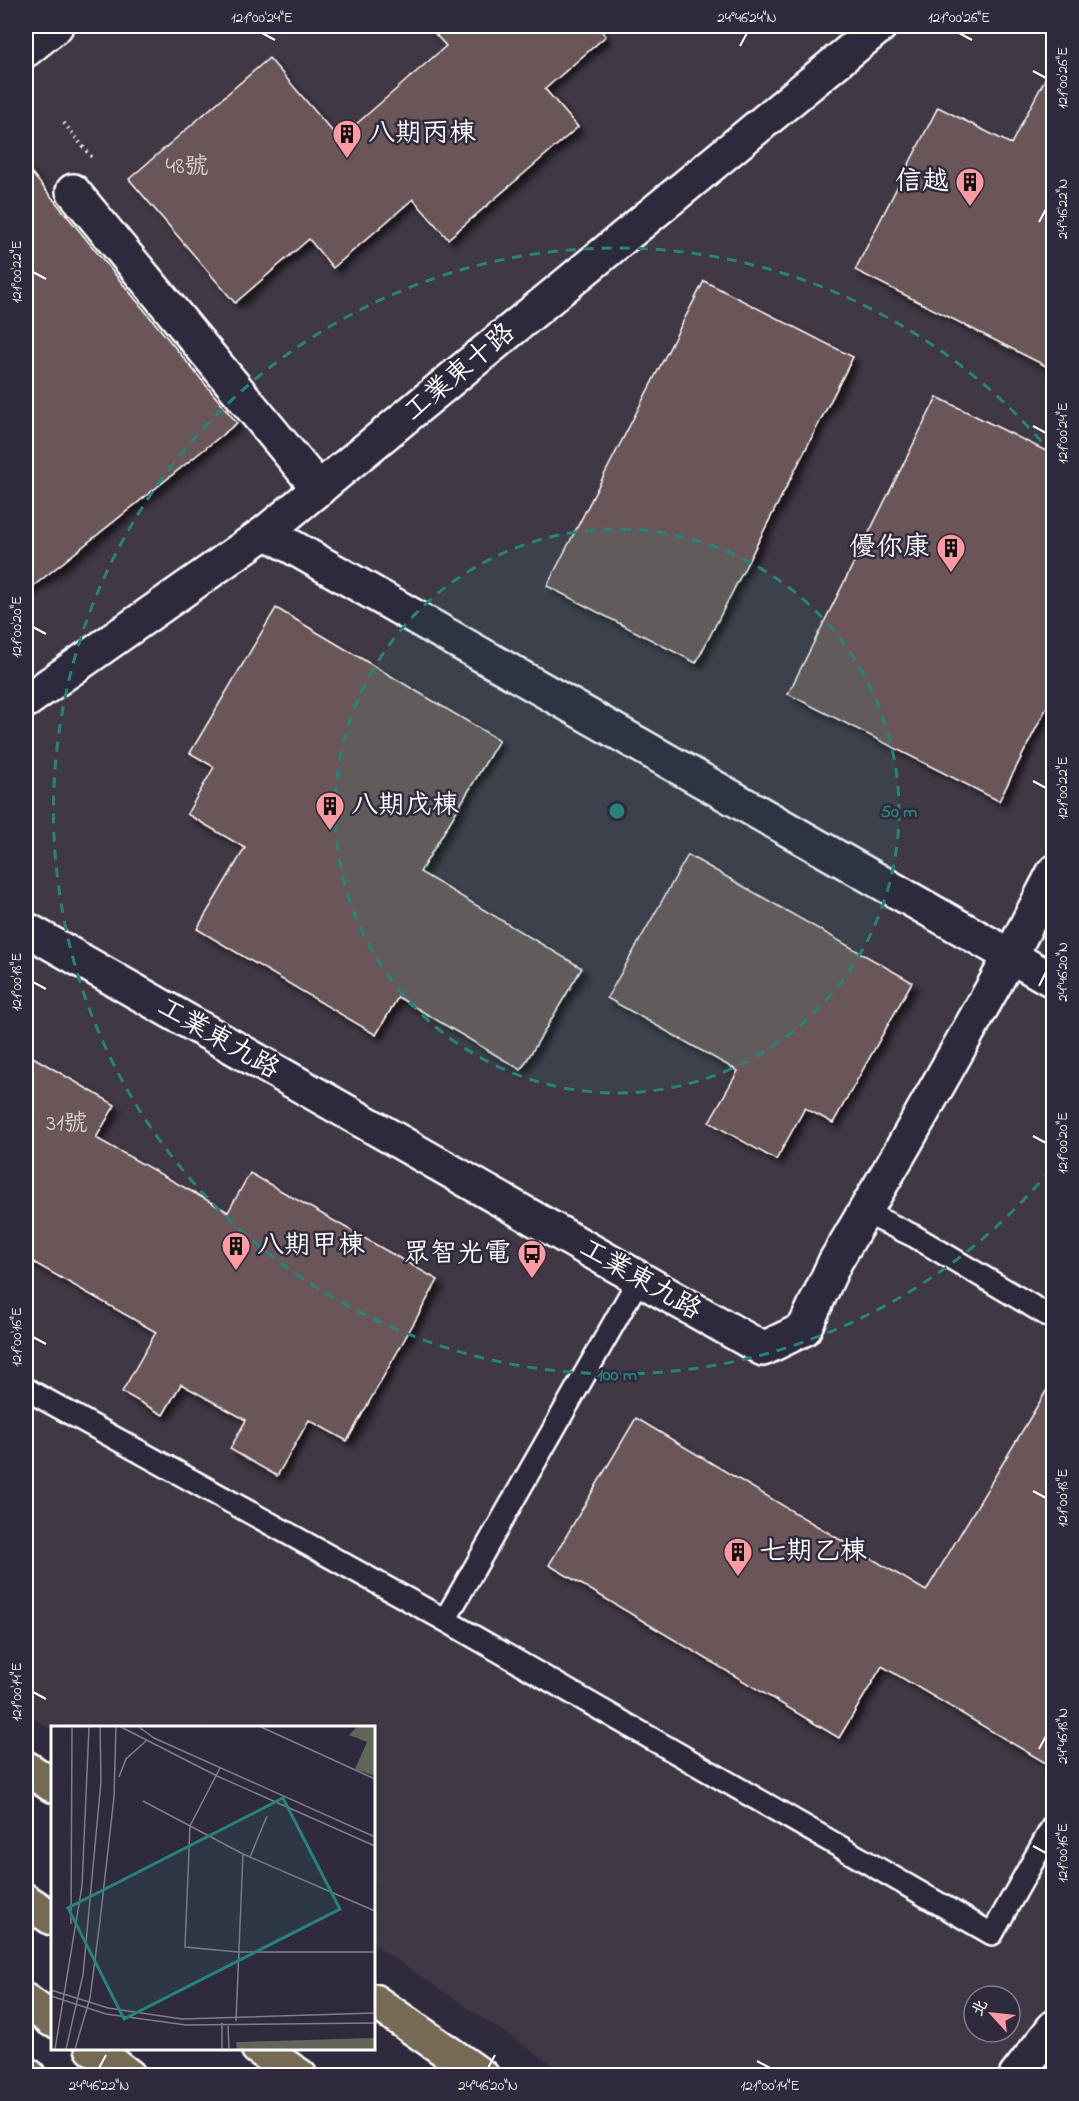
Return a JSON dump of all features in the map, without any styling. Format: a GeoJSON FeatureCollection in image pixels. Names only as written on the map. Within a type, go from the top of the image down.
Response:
{"type":"FeatureCollection","features":[{"type":"Feature","properties":{"kind":"highway"},"geometry":{"type":"LineString","coordinates":[[26,1768],[51,1784]]}},
{"type":"Feature","properties":{"kind":"highway"},"geometry":{"type":"LineString","coordinates":[[26,1901],[51,1917]]}},
{"type":"Feature","properties":{"kind":"highway"},"geometry":{"type":"LineString","coordinates":[[26,2001],[51,2019]]}},
{"type":"Feature","properties":{"kind":"highway"},"geometry":{"type":"LineString","coordinates":[[375,2002],[482,2076]]}},
{"type":"Feature","properties":{"kind":"highway"},"geometry":{"type":"LineString","coordinates":[[93,2050],[129,2076]]}},
{"type":"Feature","properties":{"kind":"highway"},"geometry":{"type":"LineString","coordinates":[[260,2050],[300,2076]]}},
{"type":"Feature","properties":{"kind":"street"},"geometry":{"type":"LineString","coordinates":[[26,50],[56,26]]}},
{"type":"Feature","properties":{"kind":"street","name":"工業東十路"},"geometry":{"type":"LineString","coordinates":[[26,701],[266,532],[880,26]]}},
{"type":"Feature","properties":{"kind":"street"},"geometry":{"type":"LineString","coordinates":[[73,191],[319,489]]}},
{"type":"Feature","properties":{"kind":"street"},"geometry":{"type":"LineString","coordinates":[[266,532],[1053,981]]}},
{"type":"Feature","properties":{"kind":"street","name":"工業東九路"},"geometry":{"type":"LineString","coordinates":[[26,929],[763,1349],[804,1329],[835,1262],[1010,957],[1053,872]]}},
{"type":"Feature","properties":{"kind":"street"},"geometry":{"type":"LineString","coordinates":[[1016,2076],[1053,2027]]}},
{"type":"Feature","properties":{"kind":"lane"},"geometry":{"type":"LineString","coordinates":[[864,1212],[914,1236],[1053,1319]]}},
{"type":"Feature","properties":{"kind":"lane"},"geometry":{"type":"LineString","coordinates":[[445,1620],[639,1278]]}},
{"type":"Feature","properties":{"kind":"lane"},"geometry":{"type":"LineString","coordinates":[[26,1389],[445,1620],[992,1934],[1053,1824]]}},
{"type":"Feature","properties":{"kind":"shaded area"},"geometry":{"type":"Polygon","coordinates":[[[26,26],[1053,26],[1053,2075],[568,2075],[375,1946],[375,1726],[51,1726],[51,1730],[26,1713],[26,26]]]}},
{"type":"Feature","properties":{"kind":"building","name":"八期丙棟"},"geometry":{"type":"Polygon","coordinates":[[[428,26],[597,26],[606,36],[545,89],[578,127],[448,239],[413,199],[333,268],[309,239],[235,303],[129,179],[269,58],[339,139],[446,46],[428,26]]]}},
{"type":"Feature","properties":{"kind":"building","name":"信越"},"geometry":{"type":"Polygon","coordinates":[[[1054,62],[1054,370],[855,270],[938,107],[1011,144],[1054,62]]]}},
{"type":"Feature","properties":{"kind":"building"},"geometry":{"type":"Polygon","coordinates":[[[26,166],[237,423],[26,592],[26,166]]]}},
{"type":"Feature","properties":{"kind":"building"},"geometry":{"type":"Polygon","coordinates":[[[704,281],[853,357],[696,663],[547,586],[704,281]]]}},
{"type":"Feature","properties":{"kind":"building","name":"優你康"},"geometry":{"type":"Polygon","coordinates":[[[937,397],[1054,455],[1054,693],[999,801],[788,694],[937,397]]]}},
{"type":"Feature","properties":{"kind":"building","name":"八期戊棟"},"geometry":{"type":"Polygon","coordinates":[[[276,608],[499,740],[420,872],[582,968],[521,1070],[398,997],[376,1035],[197,929],[245,848],[187,814],[214,767],[190,753],[276,608]]]}},
{"type":"Feature","properties":{"kind":"building"},"geometry":{"type":"Polygon","coordinates":[[[688,855],[912,982],[833,1123],[805,1108],[776,1160],[709,1122],[738,1071],[607,998],[688,855]]]}},
{"type":"Feature","properties":{"kind":"building","name":"八期甲棟"},"geometry":{"type":"Polygon","coordinates":[[[26,1053],[115,1105],[96,1138],[228,1212],[250,1173],[438,1280],[347,1441],[309,1420],[277,1476],[230,1449],[246,1420],[181,1384],[163,1415],[122,1392],[156,1332],[28,1259],[26,1263],[26,1053]]]}},
{"type":"Feature","properties":{"kind":"building","name":"七期乙棟"},"geometry":{"type":"Polygon","coordinates":[[[1054,1378],[1054,1768],[882,1666],[839,1738],[549,1565],[636,1418],[926,1591],[1054,1378]]]}},
{"type":"Feature","properties":{"kind":"place","name":"八期丙棟"},"geometry":{"type":"Point","coordinates":[347,160]}},
{"type":"Feature","properties":{"kind":"place","name":"信越"},"geometry":{"type":"Point","coordinates":[970,208]}},
{"type":"Feature","properties":{"kind":"place","name":"優你康"},"geometry":{"type":"Point","coordinates":[951,574]}},
{"type":"Feature","properties":{"kind":"place","name":"八期戊棟"},"geometry":{"type":"Point","coordinates":[330,832]}},
{"type":"Feature","properties":{"kind":"place","name":"八期甲棟"},"geometry":{"type":"Point","coordinates":[236,1272]}},
{"type":"Feature","properties":{"kind":"place","name":"眾智光電"},"geometry":{"type":"Point","coordinates":[532,1280]}},
{"type":"Feature","properties":{"kind":"place","name":"七期乙棟"},"geometry":{"type":"Point","coordinates":[738,1578]}}]}
